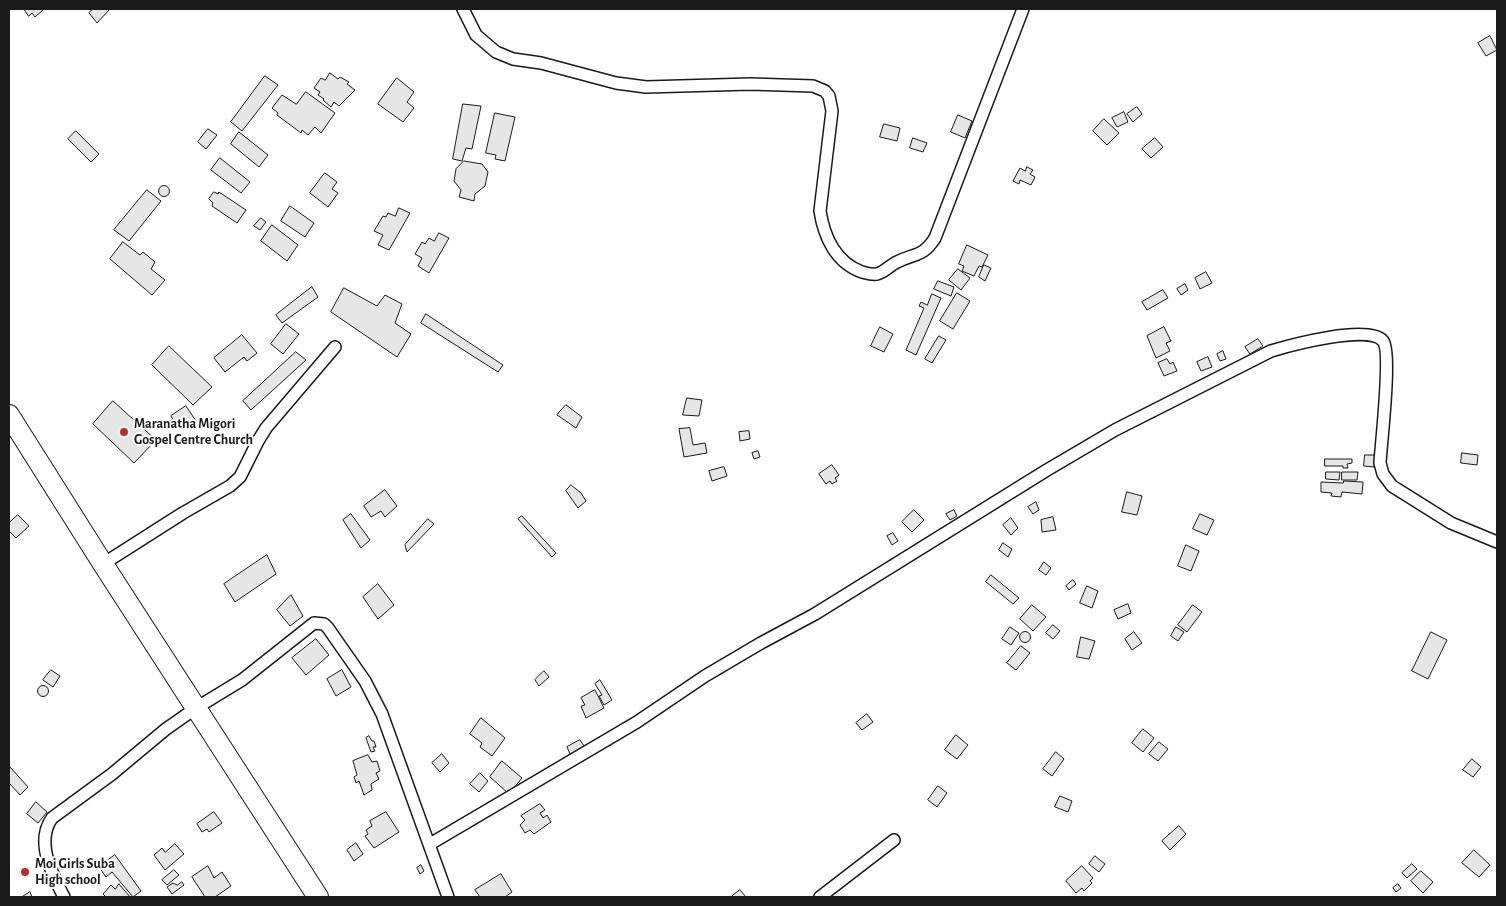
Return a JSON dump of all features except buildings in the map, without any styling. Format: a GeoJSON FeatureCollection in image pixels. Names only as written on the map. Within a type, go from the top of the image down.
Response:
{"type":"FeatureCollection","features":[{"type":"Feature","properties":{"kind":"highway"},"geometry":{"type":"LineString","coordinates":[[9,415],[318,897]]}},
{"type":"Feature","properties":{"kind":"street"},"geometry":{"type":"LineString","coordinates":[[462,9],[476,35],[496,52],[521,61],[541,63],[616,83],[646,87],[750,84],[813,86],[825,91],[829,96],[832,111],[820,211],[823,227],[842,260],[849,267],[877,274],[886,271],[895,262],[922,253],[929,248],[935,238],[1022,9]]}},
{"type":"Feature","properties":{"kind":"street"},"geometry":{"type":"LineString","coordinates":[[430,844],[637,722],[705,676],[815,614],[1027,482],[1115,430],[1271,351],[1315,339],[1351,335],[1370,336],[1379,338],[1384,342],[1387,349],[1387,366],[1380,463],[1383,474],[1392,486],[1424,508],[1469,532],[1497,542]]}},
{"type":"Feature","properties":{"kind":"street"},"geometry":{"type":"LineString","coordinates":[[103,564],[230,486],[240,477],[266,428],[335,348]]}},
{"type":"Feature","properties":{"kind":"street"},"geometry":{"type":"LineString","coordinates":[[64,897],[56,882],[44,845],[46,825],[52,818],[112,774],[166,729],[242,680],[314,623],[324,624],[351,660],[375,699],[448,897]]}},
{"type":"Feature","properties":{"kind":"street"},"geometry":{"type":"LineString","coordinates":[[820,897],[894,840]]}},
{"type":"Feature","properties":{"kind":"place","name":"Maranatha Migori Gospel Centre Church"},"geometry":{"type":"Point","coordinates":[124,432]}},
{"type":"Feature","properties":{"kind":"place","name":"Moi Girls Suba High school"},"geometry":{"type":"Point","coordinates":[25,872]}}]}
